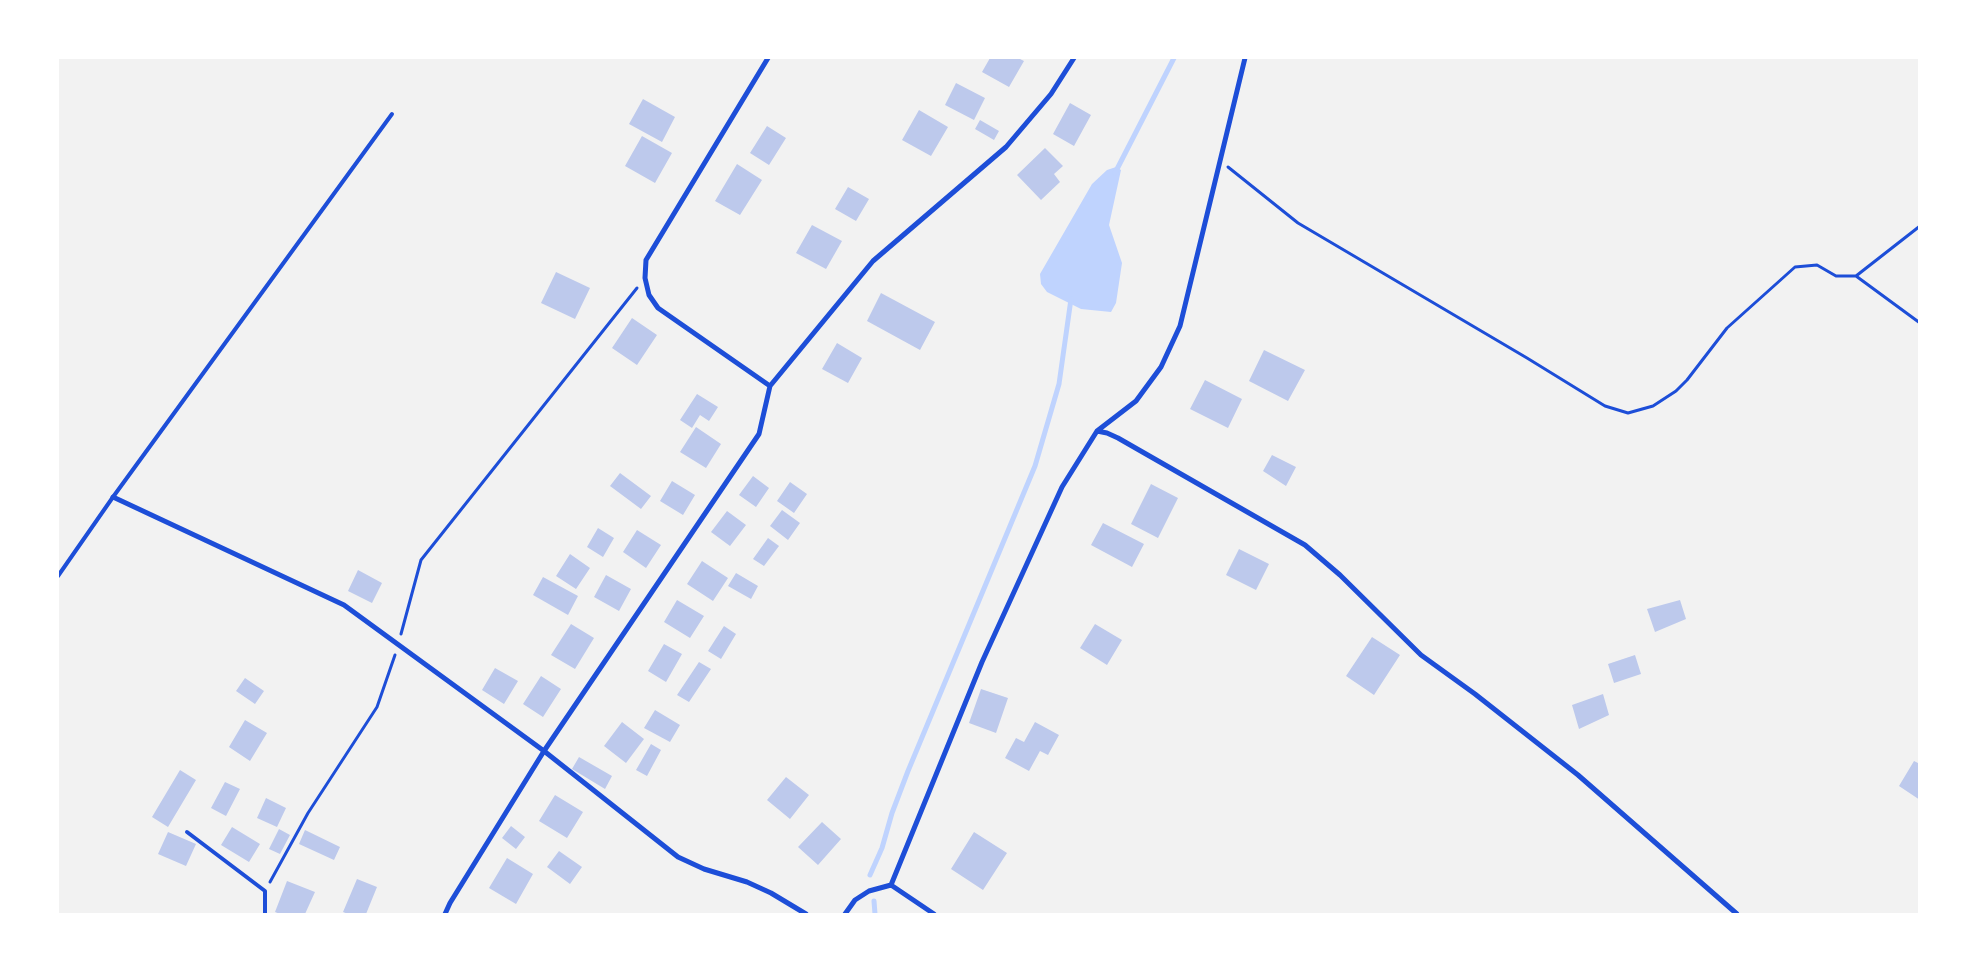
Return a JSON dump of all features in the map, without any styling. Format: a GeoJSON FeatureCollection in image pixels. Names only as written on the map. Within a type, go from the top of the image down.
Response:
{"type":"FeatureCollection","features":[{"type":"Feature","properties":{"kind":"street"},"geometry":{"type":"LineString","coordinates":[[768,58],[646,260],[645,278],[649,295],[658,308],[770,386]]}},
{"type":"Feature","properties":{"kind":"street"},"geometry":{"type":"LineString","coordinates":[[445,914],[544,751],[759,434],[770,386],[873,261],[1006,147],[1051,94],[1074,58]]}},
{"type":"Feature","properties":{"kind":"street"},"geometry":{"type":"LineString","coordinates":[[891,885],[982,662],[1062,487],[1097,431],[1136,401],[1161,368],[1180,326],[1245,58]]}},
{"type":"Feature","properties":{"kind":"street"},"geometry":{"type":"LineString","coordinates":[[1097,431],[1118,438],[1305,545],[1340,575],[1421,655],[1475,694],[1578,775],[1738,914]]}},
{"type":"Feature","properties":{"kind":"street"},"geometry":{"type":"LineString","coordinates":[[113,497],[344,605],[544,751],[678,857],[704,869],[747,882],[771,893],[806,914]]}},
{"type":"Feature","properties":{"kind":"street"},"geometry":{"type":"LineString","coordinates":[[845,914],[855,900],[869,891],[891,885],[934,914]]}},
{"type":"Feature","properties":{"kind":"lane"},"geometry":{"type":"LineString","coordinates":[[58,576],[113,497],[392,114]]}},
{"type":"Feature","properties":{"kind":"lane"},"geometry":{"type":"LineString","coordinates":[[187,832],[265,891],[265,914]]}},
{"type":"Feature","properties":{"kind":"path"},"geometry":{"type":"LineString","coordinates":[[1219,159],[1298,223],[1605,406],[1628,413],[1653,406],[1676,391],[1687,380],[1727,328],[1795,267],[1817,265],[1836,276],[1856,276],[1920,324]]}},
{"type":"Feature","properties":{"kind":"path"},"geometry":{"type":"LineString","coordinates":[[1856,276],[1920,226]]}},
{"type":"Feature","properties":{"kind":"path"},"geometry":{"type":"LineString","coordinates":[[265,891],[308,813],[377,707],[398,645],[422,560],[645,278]]}},
{"type":"Feature","properties":{"kind":"water"},"geometry":{"type":"Polygon","coordinates":[[[1116,167],[1121,170],[1109,225],[1122,263],[1116,303],[1111,312],[1081,309],[1047,292],[1041,284],[1040,274],[1092,184],[1107,170],[1116,167]]]}},
{"type":"Feature","properties":{"kind":"building"},"geometry":{"type":"Polygon","coordinates":[[[990,58],[1018,58],[1024,61],[1009,87],[982,72],[990,58]]]}},
{"type":"Feature","properties":{"kind":"building"},"geometry":{"type":"Polygon","coordinates":[[[956,83],[985,98],[974,120],[945,105],[956,83]]]}},
{"type":"Feature","properties":{"kind":"building"},"geometry":{"type":"Polygon","coordinates":[[[643,99],[675,117],[662,142],[629,124],[643,99]]]}},
{"type":"Feature","properties":{"kind":"building"},"geometry":{"type":"Polygon","coordinates":[[[1070,103],[1091,115],[1074,146],[1053,134],[1070,103]]]}},
{"type":"Feature","properties":{"kind":"building"},"geometry":{"type":"Polygon","coordinates":[[[919,110],[948,127],[931,156],[902,140],[919,110]]]}},
{"type":"Feature","properties":{"kind":"building"},"geometry":{"type":"Polygon","coordinates":[[[980,120],[999,131],[994,140],[975,129],[980,120]]]}},
{"type":"Feature","properties":{"kind":"building"},"geometry":{"type":"Polygon","coordinates":[[[767,126],[786,138],[769,165],[750,153],[767,126]]]}},
{"type":"Feature","properties":{"kind":"building"},"geometry":{"type":"Polygon","coordinates":[[[642,136],[672,153],[655,183],[625,166],[642,136]]]}},
{"type":"Feature","properties":{"kind":"building"},"geometry":{"type":"Polygon","coordinates":[[[1045,148],[1063,166],[1054,174],[1060,182],[1041,200],[1017,175],[1045,148]]]}},
{"type":"Feature","properties":{"kind":"building"},"geometry":{"type":"Polygon","coordinates":[[[737,164],[762,180],[740,215],[715,201],[737,164]]]}},
{"type":"Feature","properties":{"kind":"building"},"geometry":{"type":"Polygon","coordinates":[[[848,187],[869,199],[856,221],[835,209],[848,187]]]}},
{"type":"Feature","properties":{"kind":"building"},"geometry":{"type":"Polygon","coordinates":[[[812,225],[842,241],[826,269],[796,253],[812,225]]]}},
{"type":"Feature","properties":{"kind":"building"},"geometry":{"type":"Polygon","coordinates":[[[556,272],[590,288],[575,319],[541,303],[556,272]]]}},
{"type":"Feature","properties":{"kind":"building"},"geometry":{"type":"Polygon","coordinates":[[[881,293],[935,322],[920,350],[867,321],[881,293]]]}},
{"type":"Feature","properties":{"kind":"building"},"geometry":{"type":"Polygon","coordinates":[[[632,318],[657,335],[637,365],[612,348],[632,318]]]}},
{"type":"Feature","properties":{"kind":"building"},"geometry":{"type":"Polygon","coordinates":[[[837,343],[862,358],[848,383],[822,369],[837,343]]]}},
{"type":"Feature","properties":{"kind":"building"},"geometry":{"type":"Polygon","coordinates":[[[1264,350],[1305,370],[1288,401],[1249,381],[1264,350]]]}},
{"type":"Feature","properties":{"kind":"building"},"geometry":{"type":"Polygon","coordinates":[[[1205,380],[1242,399],[1228,428],[1190,409],[1205,380]]]}},
{"type":"Feature","properties":{"kind":"building"},"geometry":{"type":"Polygon","coordinates":[[[697,394],[718,407],[709,421],[700,415],[692,428],[680,420],[697,394]]]}},
{"type":"Feature","properties":{"kind":"building"},"geometry":{"type":"Polygon","coordinates":[[[696,427],[721,444],[706,468],[680,452],[696,427]]]}},
{"type":"Feature","properties":{"kind":"building"},"geometry":{"type":"Polygon","coordinates":[[[1272,455],[1296,467],[1286,486],[1263,471],[1272,455]]]}},
{"type":"Feature","properties":{"kind":"building"},"geometry":{"type":"Polygon","coordinates":[[[620,473],[651,496],[641,509],[610,486],[620,473]]]}},
{"type":"Feature","properties":{"kind":"building"},"geometry":{"type":"Polygon","coordinates":[[[753,476],[769,488],[756,507],[739,495],[753,476]]]}},
{"type":"Feature","properties":{"kind":"building"},"geometry":{"type":"Polygon","coordinates":[[[672,481],[695,495],[683,515],[660,501],[672,481]]]}},
{"type":"Feature","properties":{"kind":"building"},"geometry":{"type":"Polygon","coordinates":[[[790,482],[807,494],[794,513],[777,501],[790,482]]]}},
{"type":"Feature","properties":{"kind":"building"},"geometry":{"type":"Polygon","coordinates":[[[1151,484],[1178,498],[1158,538],[1131,524],[1151,484]]]}},
{"type":"Feature","properties":{"kind":"building"},"geometry":{"type":"Polygon","coordinates":[[[782,510],[800,523],[788,540],[770,526],[782,510]]]}},
{"type":"Feature","properties":{"kind":"building"},"geometry":{"type":"Polygon","coordinates":[[[727,511],[746,525],[730,546],[711,532],[727,511]]]}},
{"type":"Feature","properties":{"kind":"building"},"geometry":{"type":"Polygon","coordinates":[[[1103,523],[1144,544],[1132,567],[1091,545],[1103,523]]]}},
{"type":"Feature","properties":{"kind":"building"},"geometry":{"type":"Polygon","coordinates":[[[598,528],[614,538],[603,557],[587,547],[598,528]]]}},
{"type":"Feature","properties":{"kind":"building"},"geometry":{"type":"Polygon","coordinates":[[[637,530],[661,545],[646,568],[623,552],[637,530]]]}},
{"type":"Feature","properties":{"kind":"building"},"geometry":{"type":"Polygon","coordinates":[[[768,538],[779,546],[764,566],[753,559],[768,538]]]}},
{"type":"Feature","properties":{"kind":"building"},"geometry":{"type":"Polygon","coordinates":[[[1239,549],[1269,564],[1256,590],[1226,575],[1239,549]]]}},
{"type":"Feature","properties":{"kind":"building"},"geometry":{"type":"Polygon","coordinates":[[[570,554],[590,568],[576,589],[556,576],[570,554]]]}},
{"type":"Feature","properties":{"kind":"building"},"geometry":{"type":"Polygon","coordinates":[[[702,561],[728,578],[713,601],[687,584],[702,561]]]}},
{"type":"Feature","properties":{"kind":"building"},"geometry":{"type":"Polygon","coordinates":[[[358,570],[382,583],[372,603],[348,591],[358,570]]]}},
{"type":"Feature","properties":{"kind":"building"},"geometry":{"type":"Polygon","coordinates":[[[736,573],[758,586],[751,599],[728,586],[736,573]]]}},
{"type":"Feature","properties":{"kind":"building"},"geometry":{"type":"Polygon","coordinates":[[[606,575],[631,589],[619,611],[594,597],[606,575]]]}},
{"type":"Feature","properties":{"kind":"building"},"geometry":{"type":"Polygon","coordinates":[[[543,577],[578,596],[568,615],[533,595],[543,577]]]}},
{"type":"Feature","properties":{"kind":"building"},"geometry":{"type":"Polygon","coordinates":[[[677,600],[704,616],[690,638],[664,622],[677,600]]]}},
{"type":"Feature","properties":{"kind":"building"},"geometry":{"type":"Polygon","coordinates":[[[1680,600],[1686,619],[1655,632],[1647,609],[1680,600]]]}},
{"type":"Feature","properties":{"kind":"building"},"geometry":{"type":"Polygon","coordinates":[[[571,624],[594,638],[575,669],[551,655],[571,624]]]}},
{"type":"Feature","properties":{"kind":"building"},"geometry":{"type":"Polygon","coordinates":[[[1095,624],[1122,640],[1107,665],[1080,648],[1095,624]]]}},
{"type":"Feature","properties":{"kind":"building"},"geometry":{"type":"Polygon","coordinates":[[[724,626],[736,634],[721,659],[708,651],[724,626]]]}},
{"type":"Feature","properties":{"kind":"building"},"geometry":{"type":"Polygon","coordinates":[[[1372,637],[1400,655],[1374,695],[1346,676],[1372,637]]]}},
{"type":"Feature","properties":{"kind":"building"},"geometry":{"type":"Polygon","coordinates":[[[664,644],[682,654],[666,682],[648,671],[664,644]]]}},
{"type":"Feature","properties":{"kind":"building"},"geometry":{"type":"Polygon","coordinates":[[[1635,655],[1641,674],[1614,683],[1608,664],[1635,655]]]}},
{"type":"Feature","properties":{"kind":"building"},"geometry":{"type":"Polygon","coordinates":[[[699,662],[711,669],[689,702],[677,695],[699,662]]]}},
{"type":"Feature","properties":{"kind":"building"},"geometry":{"type":"Polygon","coordinates":[[[495,668],[518,681],[504,704],[482,690],[495,668]]]}},
{"type":"Feature","properties":{"kind":"building"},"geometry":{"type":"Polygon","coordinates":[[[541,676],[561,689],[543,717],[523,704],[541,676]]]}},
{"type":"Feature","properties":{"kind":"building"},"geometry":{"type":"Polygon","coordinates":[[[245,678],[264,691],[255,704],[236,691],[245,678]]]}},
{"type":"Feature","properties":{"kind":"building"},"geometry":{"type":"Polygon","coordinates":[[[981,689],[1008,698],[996,733],[969,723],[981,689]]]}},
{"type":"Feature","properties":{"kind":"building"},"geometry":{"type":"Polygon","coordinates":[[[1603,694],[1609,715],[1579,729],[1572,705],[1603,694]]]}},
{"type":"Feature","properties":{"kind":"building"},"geometry":{"type":"Polygon","coordinates":[[[655,710],[680,725],[670,742],[644,728],[655,710]]]}},
{"type":"Feature","properties":{"kind":"building"},"geometry":{"type":"Polygon","coordinates":[[[245,720],[267,733],[250,761],[229,747],[245,720]]]}},
{"type":"Feature","properties":{"kind":"building"},"geometry":{"type":"Polygon","coordinates":[[[622,722],[644,739],[626,763],[604,746],[622,722]]]}},
{"type":"Feature","properties":{"kind":"building"},"geometry":{"type":"Polygon","coordinates":[[[1035,722],[1059,735],[1048,755],[1040,751],[1029,771],[1005,758],[1016,738],[1024,742],[1035,722]]]}},
{"type":"Feature","properties":{"kind":"building"},"geometry":{"type":"Polygon","coordinates":[[[651,744],[661,750],[647,776],[636,770],[651,744]]]}},
{"type":"Feature","properties":{"kind":"building"},"geometry":{"type":"Polygon","coordinates":[[[579,757],[612,776],[605,789],[572,769],[579,757]]]}},
{"type":"Feature","properties":{"kind":"building"},"geometry":{"type":"Polygon","coordinates":[[[1914,761],[1920,764],[1920,800],[1899,786],[1914,761]]]}},
{"type":"Feature","properties":{"kind":"building"},"geometry":{"type":"Polygon","coordinates":[[[180,770],[196,780],[168,827],[152,817],[180,770]]]}},
{"type":"Feature","properties":{"kind":"building"},"geometry":{"type":"Polygon","coordinates":[[[786,777],[809,795],[790,819],[767,800],[786,777]]]}},
{"type":"Feature","properties":{"kind":"building"},"geometry":{"type":"Polygon","coordinates":[[[225,782],[240,789],[226,816],[211,808],[225,782]]]}},
{"type":"Feature","properties":{"kind":"building"},"geometry":{"type":"Polygon","coordinates":[[[555,795],[583,812],[567,838],[539,821],[555,795]]]}},
{"type":"Feature","properties":{"kind":"building"},"geometry":{"type":"Polygon","coordinates":[[[266,798],[286,808],[277,827],[257,818],[266,798]]]}},
{"type":"Feature","properties":{"kind":"building"},"geometry":{"type":"Polygon","coordinates":[[[822,822],[841,839],[818,865],[798,847],[822,822]]]}},
{"type":"Feature","properties":{"kind":"building"},"geometry":{"type":"Polygon","coordinates":[[[511,826],[525,837],[516,849],[502,838],[511,826]]]}},
{"type":"Feature","properties":{"kind":"building"},"geometry":{"type":"Polygon","coordinates":[[[232,827],[260,844],[249,862],[221,845],[232,827]]]}},
{"type":"Feature","properties":{"kind":"building"},"geometry":{"type":"Polygon","coordinates":[[[279,829],[290,835],[280,854],[269,849],[279,829]]]}},
{"type":"Feature","properties":{"kind":"building"},"geometry":{"type":"Polygon","coordinates":[[[305,830],[340,847],[334,860],[299,844],[305,830]]]}},
{"type":"Feature","properties":{"kind":"building"},"geometry":{"type":"Polygon","coordinates":[[[168,832],[196,844],[186,866],[158,854],[168,832]]]}},
{"type":"Feature","properties":{"kind":"building"},"geometry":{"type":"Polygon","coordinates":[[[974,832],[1007,853],[983,890],[951,869],[974,832]]]}},
{"type":"Feature","properties":{"kind":"building"},"geometry":{"type":"Polygon","coordinates":[[[559,851],[582,867],[570,884],[547,867],[559,851]]]}},
{"type":"Feature","properties":{"kind":"building"},"geometry":{"type":"Polygon","coordinates":[[[507,858],[533,874],[516,904],[489,888],[507,858]]]}},
{"type":"Feature","properties":{"kind":"building"},"geometry":{"type":"Polygon","coordinates":[[[357,879],[377,887],[366,914],[348,914],[343,912],[357,879]]]}},
{"type":"Feature","properties":{"kind":"building"},"geometry":{"type":"Polygon","coordinates":[[[287,881],[315,892],[305,914],[280,914],[275,912],[287,881]]]}},
{"type":"Feature","properties":{"kind":"waterway"},"geometry":{"type":"LineString","coordinates":[[1115,173],[1174,58]]}},
{"type":"Feature","properties":{"kind":"waterway"},"geometry":{"type":"LineString","coordinates":[[870,875],[882,848],[892,813],[908,771],[1035,466],[1059,384],[1071,299]]}},
{"type":"Feature","properties":{"kind":"waterway"},"geometry":{"type":"LineString","coordinates":[[874,901],[875,914]]}}]}
